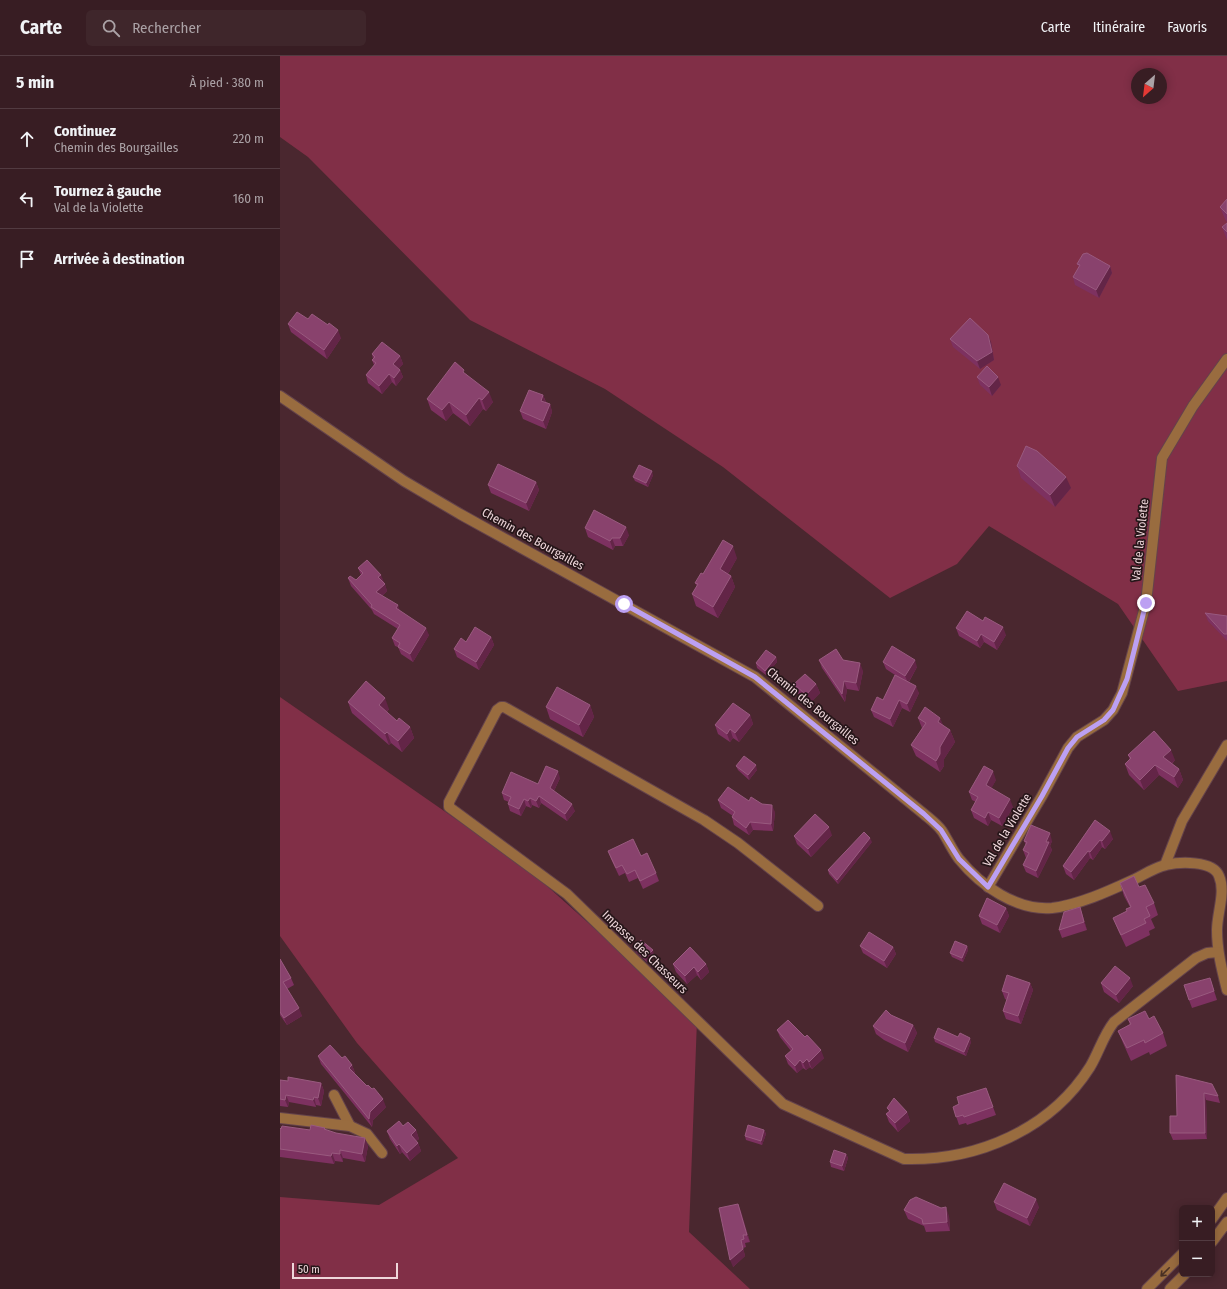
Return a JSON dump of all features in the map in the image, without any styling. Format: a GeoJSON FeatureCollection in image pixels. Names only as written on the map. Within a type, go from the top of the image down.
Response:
{"type":"FeatureCollection","features":[{"type":"Feature","properties":{"kind":"street","name":"Val de la Violette"},"geometry":{"type":"LineString","coordinates":[[988,887],[1042,796],[1068,748],[1077,737],[1104,720],[1113,710],[1122,693],[1146,603],[1162,458],[1193,406],[1227,359]]}},
{"type":"Feature","properties":{"kind":"street","name":"Chemin des Bourgailles"},"geometry":{"type":"LineString","coordinates":[[280,396],[398,477],[460,514],[755,677],[924,814],[941,830],[959,859],[988,887],[1026,906],[1039,909],[1055,907],[1120,886],[1165,865],[1192,863],[1212,868],[1219,874],[1221,889],[1217,928],[1218,952],[1227,990]]}},
{"type":"Feature","properties":{"kind":"street","name":"Impasse des Chasseurs"},"geometry":{"type":"LineString","coordinates":[[818,906],[738,842],[704,820],[504,707],[500,707],[497,710],[448,804],[567,894],[783,1104],[904,1159],[918,1159],[966,1153],[1024,1132],[1076,1086],[1090,1067],[1106,1033],[1114,1022],[1196,958],[1207,953],[1218,952]]}},
{"type":"Feature","properties":{"kind":"street"},"geometry":{"type":"LineString","coordinates":[[1165,865],[1182,821],[1227,745]]}},
{"type":"Feature","properties":{"kind":"street"},"geometry":{"type":"LineString","coordinates":[[334,1095],[350,1126]]}},
{"type":"Feature","properties":{"kind":"street"},"geometry":{"type":"LineString","coordinates":[[280,1118],[350,1126],[366,1134],[382,1153]]}},
{"type":"Feature","properties":{"kind":"street"},"geometry":{"type":"LineString","coordinates":[[1215,1215],[1227,1198]]}},
{"type":"Feature","properties":{"kind":"street"},"geometry":{"type":"LineString","coordinates":[[1213,1241],[1227,1222]]}},
{"type":"Feature","properties":{"kind":"street"},"geometry":{"type":"LineString","coordinates":[[1147,1289],[1179,1257]]}},
{"type":"Feature","properties":{"kind":"street"},"geometry":{"type":"LineString","coordinates":[[1170,1289],[1181,1277]]}},
{"type":"Feature","properties":{"kind":"shaded area"},"geometry":{"type":"Polygon","coordinates":[[[280,56],[1227,56],[1227,681],[1178,691],[1118,604],[989,526],[957,564],[890,598],[723,467],[605,389],[470,320],[308,157],[280,137],[280,56]]]}},
{"type":"Feature","properties":{"kind":"shaded area"},"geometry":{"type":"Polygon","coordinates":[[[280,697],[529,870],[697,1020],[689,1232],[750,1289],[280,1289],[280,1197],[379,1205],[458,1158],[357,1043],[280,936],[280,697]]]}},
{"type":"Feature","properties":{"kind":"building"},"geometry":{"type":"Polygon","coordinates":[[[1227,199],[1227,214],[1220,207],[1227,199]]]}},
{"type":"Feature","properties":{"kind":"building"},"geometry":{"type":"Polygon","coordinates":[[[1227,223],[1227,232],[1222,227],[1227,223]]]}},
{"type":"Feature","properties":{"kind":"building"},"geometry":{"type":"Polygon","coordinates":[[[1087,253],[1110,266],[1096,290],[1073,277],[1080,265],[1077,264],[1083,254],[1087,253]]]}},
{"type":"Feature","properties":{"kind":"building"},"geometry":{"type":"Polygon","coordinates":[[[297,312],[308,319],[312,314],[328,325],[329,323],[338,330],[324,350],[288,324],[297,312]]]}},
{"type":"Feature","properties":{"kind":"building"},"geometry":{"type":"Polygon","coordinates":[[[970,318],[988,335],[992,352],[977,361],[950,339],[970,318]]]}},
{"type":"Feature","properties":{"kind":"building"},"geometry":{"type":"Polygon","coordinates":[[[382,342],[400,356],[393,364],[400,370],[394,378],[389,374],[379,386],[366,375],[376,363],[372,360],[375,357],[372,354],[382,342]]]}},
{"type":"Feature","properties":{"kind":"building"},"geometry":{"type":"Polygon","coordinates":[[[455,362],[464,370],[463,372],[489,392],[482,400],[479,398],[466,415],[449,402],[442,410],[427,399],[455,362]]]}},
{"type":"Feature","properties":{"kind":"building"},"geometry":{"type":"Polygon","coordinates":[[[987,366],[998,377],[989,387],[977,377],[987,366]]]}},
{"type":"Feature","properties":{"kind":"building"},"geometry":{"type":"Polygon","coordinates":[[[529,390],[543,395],[541,401],[550,404],[543,421],[520,411],[529,390]]]}},
{"type":"Feature","properties":{"kind":"building"},"geometry":{"type":"Polygon","coordinates":[[[1026,446],[1037,451],[1066,477],[1050,495],[1017,466],[1026,446]]]}},
{"type":"Feature","properties":{"kind":"building"},"geometry":{"type":"Polygon","coordinates":[[[498,464],[536,482],[526,503],[488,485],[498,464]]]}},
{"type":"Feature","properties":{"kind":"building"},"geometry":{"type":"Polygon","coordinates":[[[639,465],[652,471],[646,483],[633,477],[639,465]]]}},
{"type":"Feature","properties":{"kind":"building"},"geometry":{"type":"Polygon","coordinates":[[[594,510],[626,527],[620,538],[612,538],[610,541],[585,528],[594,510]]]}},
{"type":"Feature","properties":{"kind":"building"},"geometry":{"type":"Polygon","coordinates":[[[723,540],[733,546],[720,569],[731,576],[713,607],[692,594],[698,584],[695,583],[701,573],[703,574],[723,540]]]}},
{"type":"Feature","properties":{"kind":"building"},"geometry":{"type":"Polygon","coordinates":[[[367,560],[381,575],[378,577],[385,584],[376,592],[398,605],[396,608],[426,628],[410,654],[398,647],[400,643],[392,638],[400,625],[371,607],[372,605],[348,578],[350,576],[356,580],[363,573],[358,568],[367,560]]]}},
{"type":"Feature","properties":{"kind":"building"},"geometry":{"type":"Polygon","coordinates":[[[967,611],[983,621],[985,617],[1003,627],[994,642],[981,634],[977,641],[956,628],[967,611]]]}},
{"type":"Feature","properties":{"kind":"building"},"geometry":{"type":"Polygon","coordinates":[[[1205,613],[1227,616],[1227,634],[1224,634],[1205,613]]]}},
{"type":"Feature","properties":{"kind":"building"},"geometry":{"type":"Polygon","coordinates":[[[475,627],[491,637],[476,662],[454,649],[461,638],[466,642],[475,627]]]}},
{"type":"Feature","properties":{"kind":"building"},"geometry":{"type":"Polygon","coordinates":[[[892,646],[915,660],[905,676],[883,662],[892,646]]]}},
{"type":"Feature","properties":{"kind":"building"},"geometry":{"type":"Polygon","coordinates":[[[836,649],[843,660],[860,663],[856,683],[844,681],[842,694],[819,660],[836,649]]]}},
{"type":"Feature","properties":{"kind":"building"},"geometry":{"type":"Polygon","coordinates":[[[766,650],[776,657],[765,671],[756,663],[766,650]]]}},
{"type":"Feature","properties":{"kind":"building"},"geometry":{"type":"Polygon","coordinates":[[[805,674],[816,684],[806,695],[794,684],[805,674]]]}},
{"type":"Feature","properties":{"kind":"building"},"geometry":{"type":"Polygon","coordinates":[[[895,675],[916,686],[907,704],[899,700],[890,719],[871,710],[877,697],[883,700],[895,675]]]}},
{"type":"Feature","properties":{"kind":"building"},"geometry":{"type":"Polygon","coordinates":[[[366,681],[385,698],[379,705],[397,721],[399,718],[410,727],[398,741],[387,732],[385,734],[348,702],[366,681]]]}},
{"type":"Feature","properties":{"kind":"building"},"geometry":{"type":"Polygon","coordinates":[[[557,687],[590,705],[579,725],[546,707],[557,687]]]}},
{"type":"Feature","properties":{"kind":"building"},"geometry":{"type":"Polygon","coordinates":[[[733,703],[750,715],[735,733],[730,729],[727,734],[715,725],[733,703]]]}},
{"type":"Feature","properties":{"kind":"building"},"geometry":{"type":"Polygon","coordinates":[[[925,707],[940,718],[938,722],[950,730],[940,747],[940,754],[936,761],[911,745],[926,723],[918,718],[925,707]]]}},
{"type":"Feature","properties":{"kind":"building"},"geometry":{"type":"Polygon","coordinates":[[[1154,731],[1171,750],[1163,757],[1179,769],[1174,777],[1155,765],[1140,780],[1125,764],[1131,758],[1128,755],[1154,731]]]}},
{"type":"Feature","properties":{"kind":"building"},"geometry":{"type":"Polygon","coordinates":[[[744,756],[756,765],[748,775],[736,766],[744,756]]]}},
{"type":"Feature","properties":{"kind":"building"},"geometry":{"type":"Polygon","coordinates":[[[546,766],[558,771],[550,788],[572,804],[565,814],[539,796],[536,801],[530,798],[528,801],[524,799],[519,809],[508,804],[511,797],[502,793],[511,772],[538,784],[546,766]]]}},
{"type":"Feature","properties":{"kind":"building"},"geometry":{"type":"Polygon","coordinates":[[[984,766],[993,771],[986,785],[1010,799],[999,818],[988,812],[985,818],[971,810],[978,797],[969,792],[984,766]]]}},
{"type":"Feature","properties":{"kind":"building"},"geometry":{"type":"Polygon","coordinates":[[[728,787],[749,801],[751,797],[762,804],[772,805],[771,824],[750,822],[746,828],[732,817],[735,812],[718,800],[728,787]]]}},
{"type":"Feature","properties":{"kind":"building"},"geometry":{"type":"Polygon","coordinates":[[[815,814],[829,827],[808,849],[794,836],[815,814]]]}},
{"type":"Feature","properties":{"kind":"building"},"geometry":{"type":"Polygon","coordinates":[[[1095,820],[1110,831],[1090,852],[1088,851],[1071,872],[1063,866],[1095,820]]]}},
{"type":"Feature","properties":{"kind":"building"},"geometry":{"type":"Polygon","coordinates":[[[1031,825],[1050,833],[1046,842],[1049,842],[1036,871],[1023,865],[1029,853],[1023,850],[1027,842],[1024,841],[1031,825]]]}},
{"type":"Feature","properties":{"kind":"building"},"geometry":{"type":"Polygon","coordinates":[[[864,832],[870,838],[837,880],[828,870],[864,832]]]}},
{"type":"Feature","properties":{"kind":"building"},"geometry":{"type":"Polygon","coordinates":[[[633,839],[641,856],[647,853],[656,873],[640,881],[635,870],[627,874],[622,865],[616,868],[608,851],[633,839]]]}},
{"type":"Feature","properties":{"kind":"building"},"geometry":{"type":"Polygon","coordinates":[[[1134,876],[1139,887],[1145,885],[1154,903],[1146,907],[1150,916],[1144,919],[1146,923],[1121,935],[1113,918],[1127,911],[1126,909],[1131,907],[1120,883],[1134,876]]]}},
{"type":"Feature","properties":{"kind":"building"},"geometry":{"type":"Polygon","coordinates":[[[987,898],[1006,908],[997,925],[979,916],[987,898]]]}},
{"type":"Feature","properties":{"kind":"building"},"geometry":{"type":"Polygon","coordinates":[[[1080,907],[1084,922],[1059,930],[1064,912],[1080,907]]]}},
{"type":"Feature","properties":{"kind":"building"},"geometry":{"type":"Polygon","coordinates":[[[869,932],[893,947],[884,961],[860,946],[869,932]]]}},
{"type":"Feature","properties":{"kind":"building"},"geometry":{"type":"Polygon","coordinates":[[[641,940],[653,950],[645,958],[634,947],[641,940]]]}},
{"type":"Feature","properties":{"kind":"building"},"geometry":{"type":"Polygon","coordinates":[[[955,941],[967,946],[962,958],[950,953],[955,941]]]}},
{"type":"Feature","properties":{"kind":"building"},"geometry":{"type":"Polygon","coordinates":[[[690,947],[706,964],[698,972],[694,967],[685,976],[673,964],[690,947]]]}},
{"type":"Feature","properties":{"kind":"building"},"geometry":{"type":"Polygon","coordinates":[[[280,959],[291,978],[283,982],[299,1008],[284,1018],[280,1012],[280,959]]]}},
{"type":"Feature","properties":{"kind":"building"},"geometry":{"type":"Polygon","coordinates":[[[1115,966],[1130,978],[1116,995],[1101,983],[1115,966]]]}},
{"type":"Feature","properties":{"kind":"building"},"geometry":{"type":"Polygon","coordinates":[[[1007,975],[1030,983],[1018,1016],[1003,1011],[1009,993],[1002,991],[1007,975]]]}},
{"type":"Feature","properties":{"kind":"building"},"geometry":{"type":"Polygon","coordinates":[[[1210,978],[1214,991],[1189,1000],[1184,985],[1210,978]]]}},
{"type":"Feature","properties":{"kind":"building"},"geometry":{"type":"Polygon","coordinates":[[[886,1010],[891,1015],[913,1025],[905,1043],[881,1032],[873,1026],[886,1010]]]}},
{"type":"Feature","properties":{"kind":"building"},"geometry":{"type":"Polygon","coordinates":[[[1145,1011],[1149,1019],[1154,1016],[1163,1033],[1145,1043],[1144,1040],[1127,1048],[1118,1031],[1131,1024],[1128,1019],[1145,1011]]]}},
{"type":"Feature","properties":{"kind":"building"},"geometry":{"type":"Polygon","coordinates":[[[788,1020],[805,1037],[807,1035],[821,1050],[809,1062],[807,1059],[803,1063],[800,1060],[795,1066],[785,1056],[793,1049],[777,1030],[788,1020]]]}},
{"type":"Feature","properties":{"kind":"building"},"geometry":{"type":"Polygon","coordinates":[[[938,1028],[958,1037],[960,1033],[970,1038],[964,1052],[934,1038],[938,1028]]]}},
{"type":"Feature","properties":{"kind":"building"},"geometry":{"type":"Polygon","coordinates":[[[330,1045],[342,1058],[345,1056],[352,1065],[349,1068],[367,1086],[368,1085],[372,1089],[374,1088],[383,1099],[370,1112],[369,1119],[318,1056],[330,1045]]]}},
{"type":"Feature","properties":{"kind":"building"},"geometry":{"type":"Polygon","coordinates":[[[1176,1075],[1212,1084],[1218,1096],[1204,1093],[1205,1133],[1170,1133],[1170,1116],[1177,1116],[1176,1075]]]}},
{"type":"Feature","properties":{"kind":"building"},"geometry":{"type":"Polygon","coordinates":[[[288,1077],[321,1083],[318,1098],[314,1097],[313,1100],[286,1095],[285,1100],[280,1099],[280,1080],[288,1081],[288,1077]]]}},
{"type":"Feature","properties":{"kind":"building"},"geometry":{"type":"Polygon","coordinates":[[[986,1088],[993,1107],[964,1117],[963,1115],[956,1117],[953,1107],[959,1104],[957,1097],[986,1088]]]}},
{"type":"Feature","properties":{"kind":"building"},"geometry":{"type":"Polygon","coordinates":[[[894,1098],[907,1112],[895,1123],[886,1114],[890,1111],[887,1108],[894,1098]]]}},
{"type":"Feature","properties":{"kind":"building"},"geometry":{"type":"Polygon","coordinates":[[[399,1121],[403,1126],[408,1122],[416,1130],[411,1135],[418,1143],[407,1153],[399,1144],[397,1146],[387,1131],[399,1121]]]}},
{"type":"Feature","properties":{"kind":"building"},"geometry":{"type":"Polygon","coordinates":[[[311,1125],[325,1128],[324,1129],[336,1133],[365,1138],[362,1154],[340,1150],[340,1154],[332,1153],[331,1156],[280,1149],[280,1128],[281,1129],[282,1126],[310,1130],[311,1125]]]}},
{"type":"Feature","properties":{"kind":"building"},"geometry":{"type":"Polygon","coordinates":[[[748,1125],[764,1130],[761,1141],[745,1136],[748,1125]]]}},
{"type":"Feature","properties":{"kind":"building"},"geometry":{"type":"Polygon","coordinates":[[[834,1150],[846,1154],[842,1166],[830,1162],[834,1150]]]}},
{"type":"Feature","properties":{"kind":"building"},"geometry":{"type":"Polygon","coordinates":[[[1004,1183],[1036,1199],[1027,1218],[994,1202],[1004,1183]]]}},
{"type":"Feature","properties":{"kind":"building"},"geometry":{"type":"Polygon","coordinates":[[[916,1197],[941,1208],[946,1207],[947,1222],[923,1224],[922,1219],[904,1210],[910,1200],[916,1197]]]}},
{"type":"Feature","properties":{"kind":"building"},"geometry":{"type":"Polygon","coordinates":[[[738,1204],[747,1235],[743,1235],[744,1239],[741,1240],[743,1249],[730,1260],[719,1208],[738,1204]]]}},
{"type":"Feature","properties":{"kind":"route"},"geometry":{"type":"LineString","coordinates":[[624,604],[755,677],[924,814],[941,830],[959,859],[988,887],[1042,796],[1068,748],[1077,737],[1104,720],[1113,710],[1122,693],[1127,679],[1146,603]]}}]}
